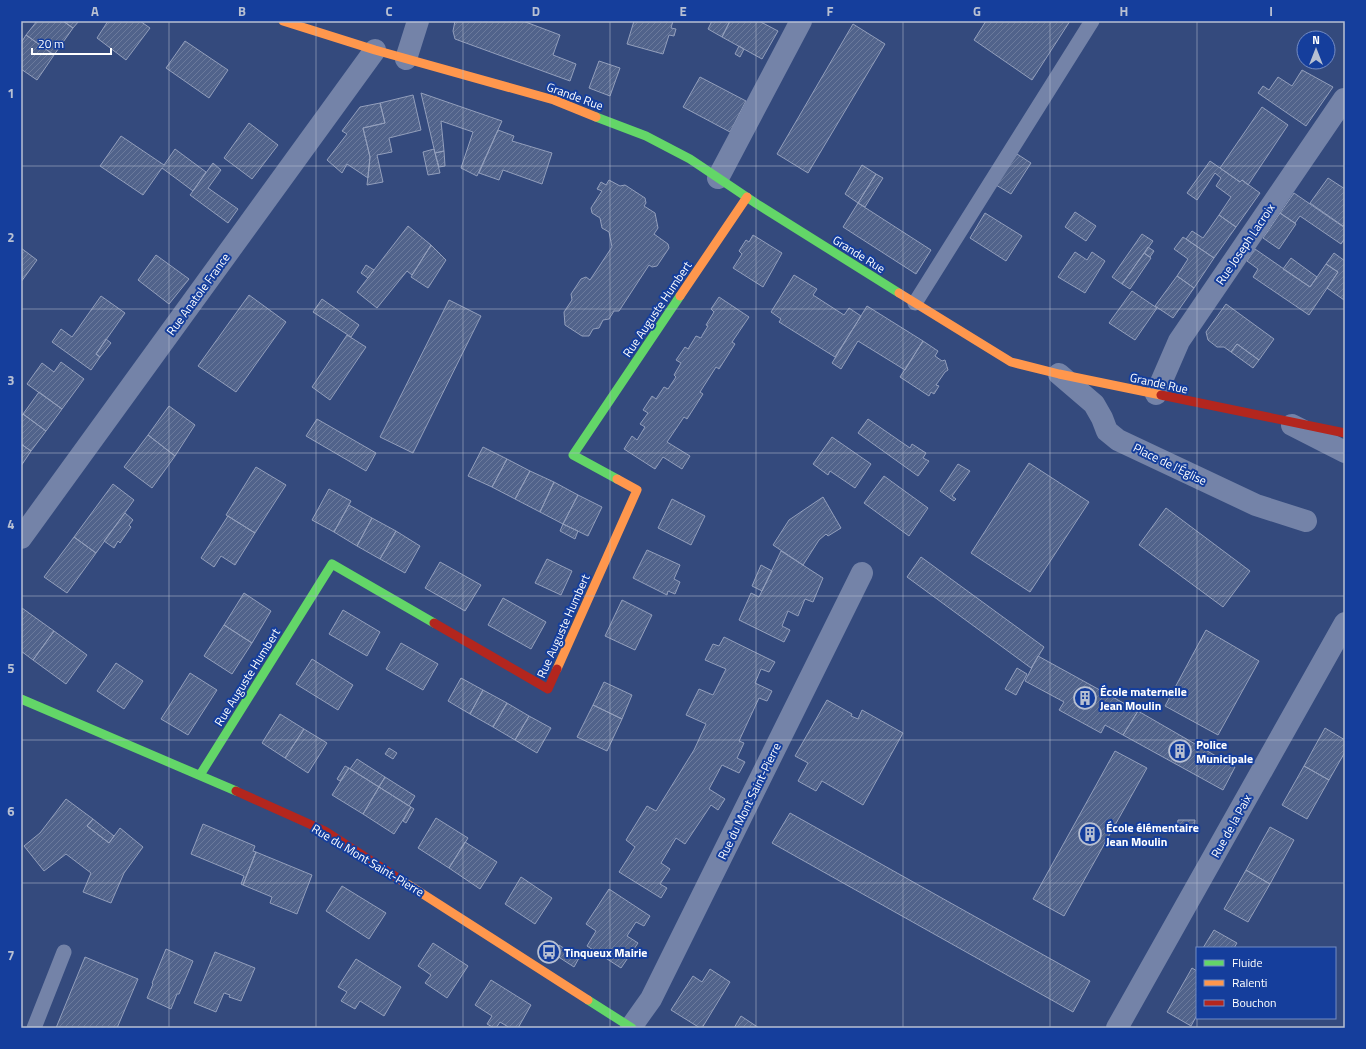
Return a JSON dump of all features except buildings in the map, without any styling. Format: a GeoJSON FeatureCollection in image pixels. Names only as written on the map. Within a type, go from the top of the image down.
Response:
{"type":"FeatureCollection","features":[{"type":"Feature","properties":{"kind":"street","name":"Grande Rue"},"geometry":{"type":"LineString","coordinates":[[284,21],[375,50],[554,100],[646,136],[690,159],[915,303],[1011,362],[1059,374],[1345,433]]}},
{"type":"Feature","properties":{"kind":"street"},"geometry":{"type":"LineString","coordinates":[[406,59],[418,21]]}},
{"type":"Feature","properties":{"kind":"street"},"geometry":{"type":"LineString","coordinates":[[718,178],[801,21]]}},
{"type":"Feature","properties":{"kind":"street","name":"Rue Anatole France"},"geometry":{"type":"LineString","coordinates":[[21,538],[375,50]]}},
{"type":"Feature","properties":{"kind":"street","name":"Rue Joseph Lacroix"},"geometry":{"type":"LineString","coordinates":[[1156,394],[1179,341],[1344,99]]}},
{"type":"Feature","properties":{"kind":"street","name":"Rue Auguste Humbert"},"geometry":{"type":"LineString","coordinates":[[200,775],[332,564],[548,690],[637,490],[573,455],[747,196]]}},
{"type":"Feature","properties":{"kind":"street","name":"Place de l'Église"},"geometry":{"type":"LineString","coordinates":[[1059,374],[1094,404],[1107,431],[1118,440],[1256,505],[1306,521]]}},
{"type":"Feature","properties":{"kind":"street"},"geometry":{"type":"LineString","coordinates":[[1280,419],[1345,452]]}},
{"type":"Feature","properties":{"kind":"street","name":"Rue du Mont Saint-Pierre"},"geometry":{"type":"LineString","coordinates":[[21,699],[200,775],[325,831],[632,1028],[651,999],[862,572]]}},
{"type":"Feature","properties":{"kind":"street","name":"Rue de la Paix"},"geometry":{"type":"LineString","coordinates":[[1116,1028],[1345,623]]}},
{"type":"Feature","properties":{"kind":"lane"},"geometry":{"type":"LineString","coordinates":[[915,303],[1092,21]]}},
{"type":"Feature","properties":{"kind":"lane"},"geometry":{"type":"LineString","coordinates":[[34,1028],[64,952]]}},
{"type":"Feature","properties":{"kind":"traffic: fast"},"geometry":{"type":"LineString","coordinates":[[596,117],[646,136],[690,159],[757,204],[899,293]]}},
{"type":"Feature","properties":{"kind":"traffic: fast"},"geometry":{"type":"LineString","coordinates":[[617,479],[573,455],[680,296]]}},
{"type":"Feature","properties":{"kind":"traffic: fast"},"geometry":{"type":"LineString","coordinates":[[200,775],[332,564],[434,623]]}},
{"type":"Feature","properties":{"kind":"traffic: fast"},"geometry":{"type":"LineString","coordinates":[[21,699],[236,791]]}},
{"type":"Feature","properties":{"kind":"traffic: fast"},"geometry":{"type":"LineString","coordinates":[[588,1000],[632,1028]]}},
{"type":"Feature","properties":{"kind":"traffic: slow"},"geometry":{"type":"LineString","coordinates":[[283,21],[375,50],[554,100],[596,117]]}},
{"type":"Feature","properties":{"kind":"traffic: slow"},"geometry":{"type":"LineString","coordinates":[[680,296],[747,197]]}},
{"type":"Feature","properties":{"kind":"traffic: slow"},"geometry":{"type":"LineString","coordinates":[[899,293],[1011,362],[1059,374],[1161,395]]}},
{"type":"Feature","properties":{"kind":"traffic: slow"},"geometry":{"type":"LineString","coordinates":[[557,669],[637,490],[617,479]]}},
{"type":"Feature","properties":{"kind":"traffic: slow"},"geometry":{"type":"LineString","coordinates":[[401,880],[588,1000]]}},
{"type":"Feature","properties":{"kind":"traffic: jam"},"geometry":{"type":"LineString","coordinates":[[1161,395],[1345,433]]}},
{"type":"Feature","properties":{"kind":"traffic: jam"},"geometry":{"type":"LineString","coordinates":[[434,623],[548,689],[557,669]]}},
{"type":"Feature","properties":{"kind":"traffic: jam"},"geometry":{"type":"LineString","coordinates":[[236,791],[325,831],[401,880]]}},
{"type":"Feature","properties":{"kind":"place","name":"École maternelle Jean Moulin"},"geometry":{"type":"Point","coordinates":[1085,698]}},
{"type":"Feature","properties":{"kind":"place","name":"Police Municipale"},"geometry":{"type":"Point","coordinates":[1180,751]}},
{"type":"Feature","properties":{"kind":"place","name":"École élémentaire Jean Moulin"},"geometry":{"type":"Point","coordinates":[1090,834]}},
{"type":"Feature","properties":{"kind":"place","name":"Tinqueux Mairie"},"geometry":{"type":"Point","coordinates":[549,952]}}]}
